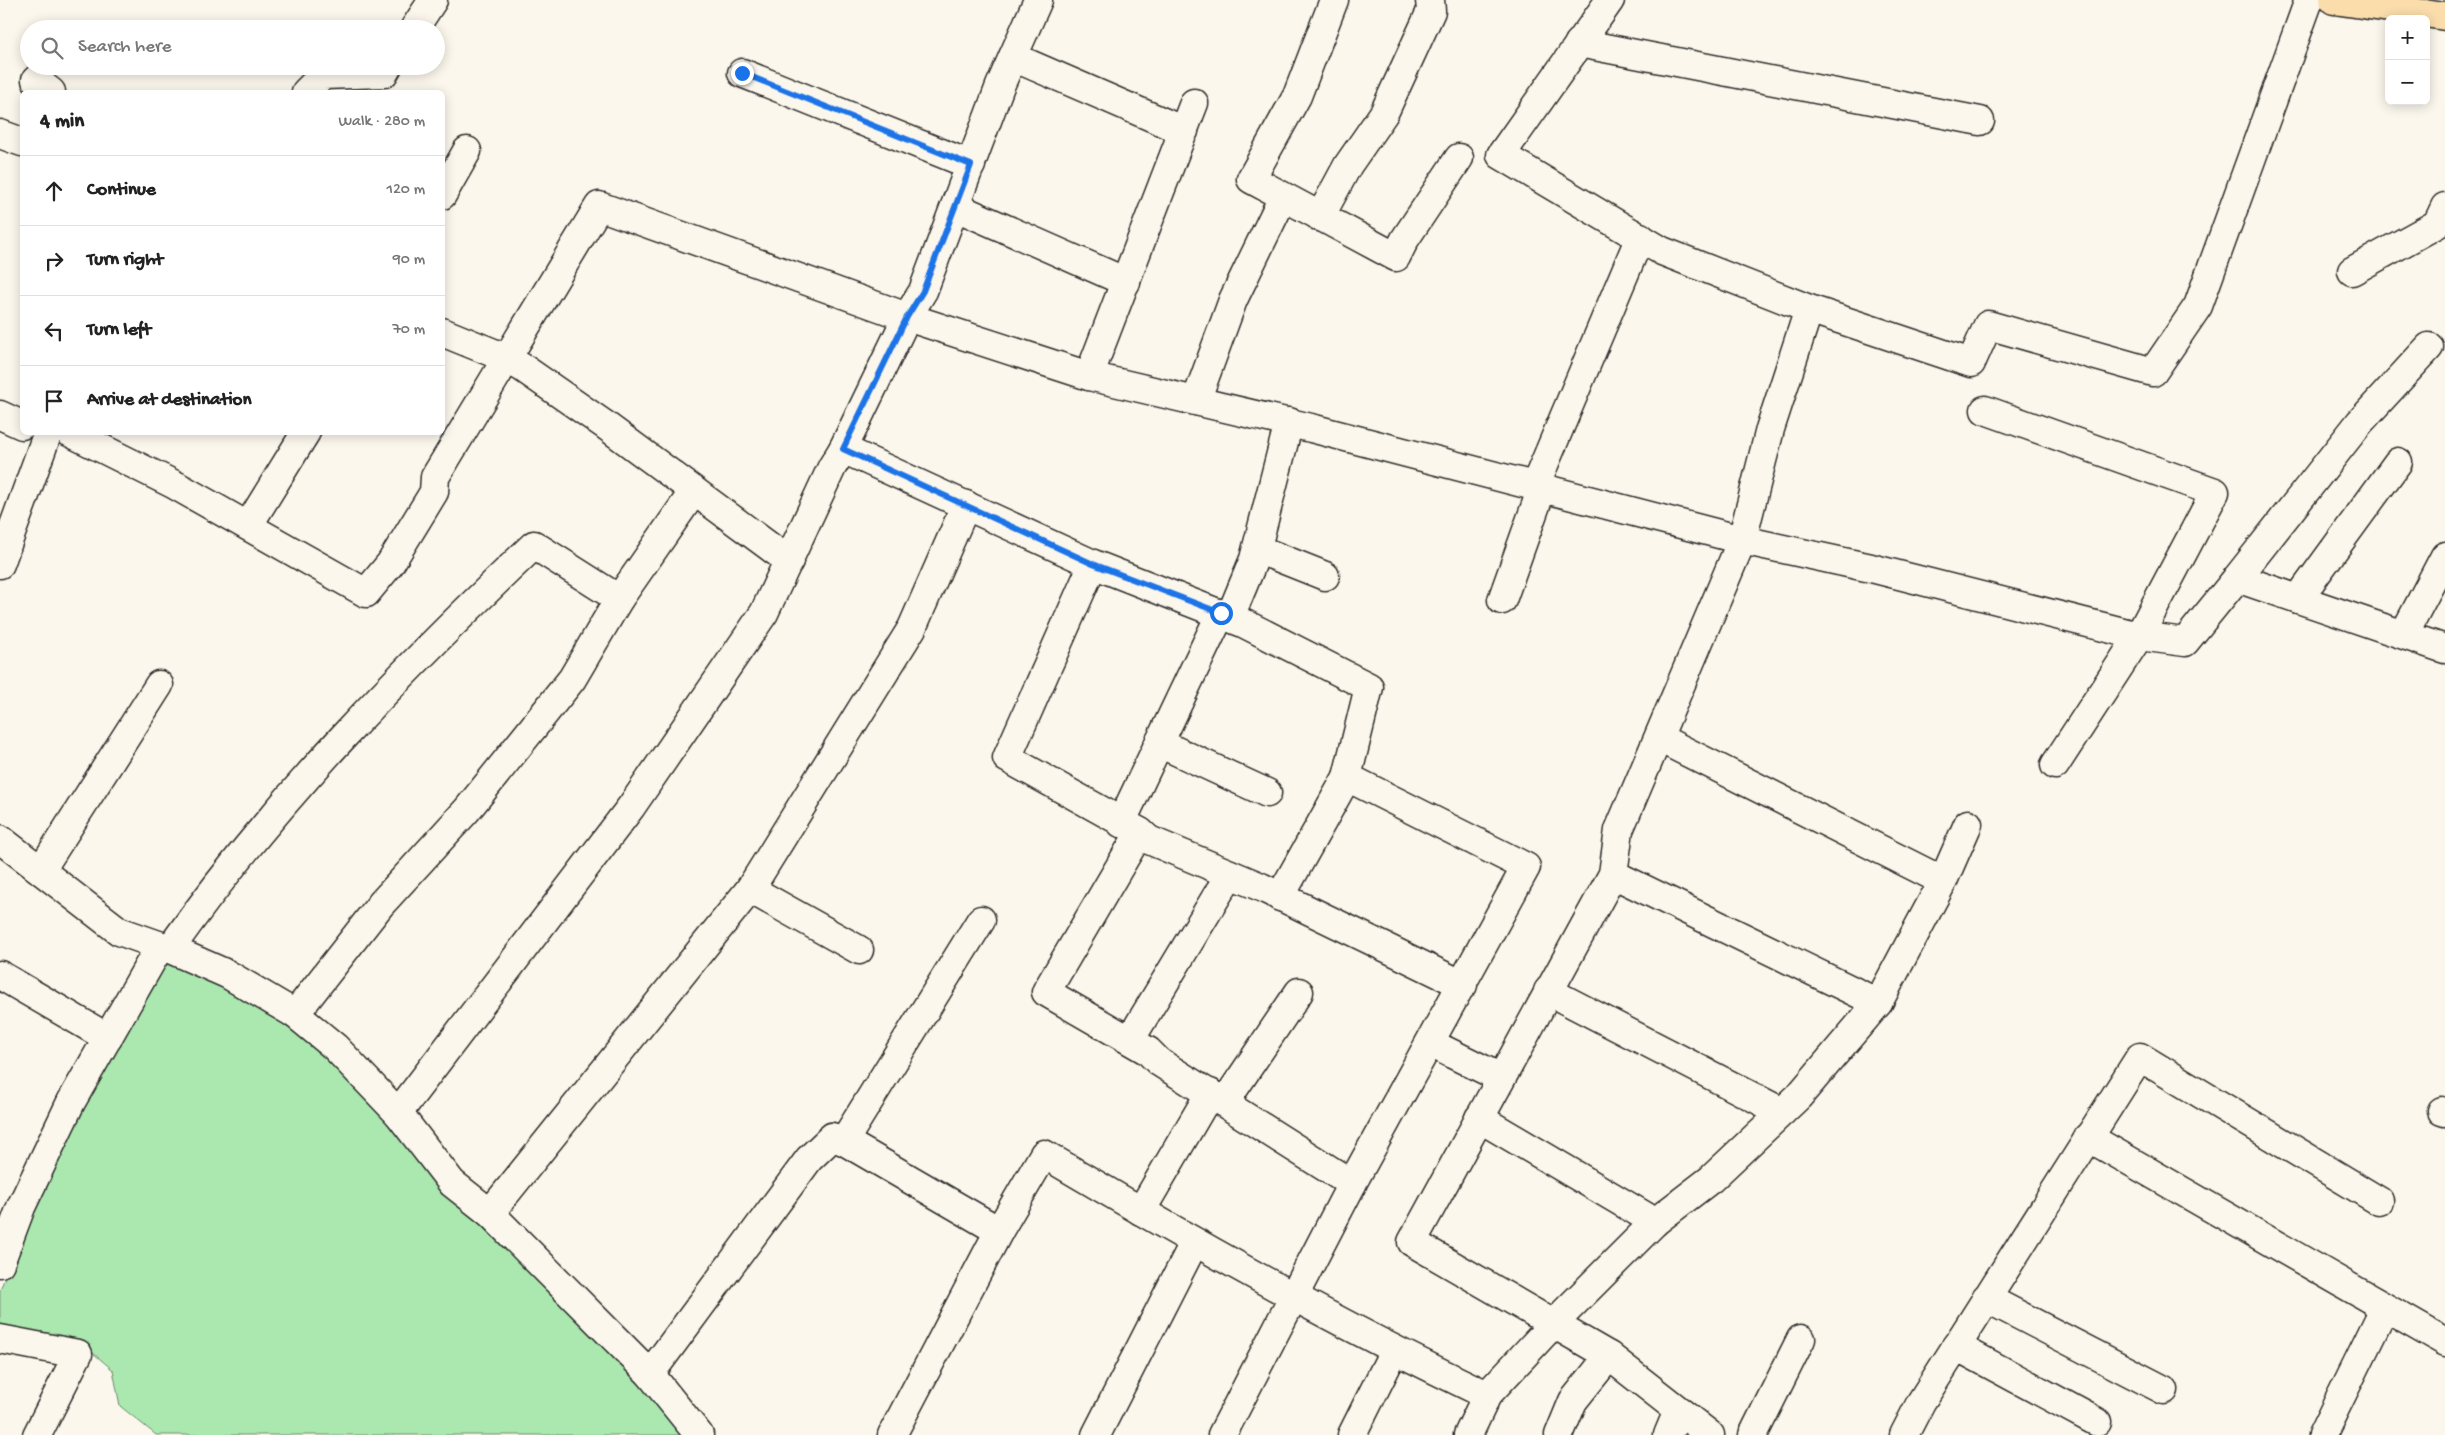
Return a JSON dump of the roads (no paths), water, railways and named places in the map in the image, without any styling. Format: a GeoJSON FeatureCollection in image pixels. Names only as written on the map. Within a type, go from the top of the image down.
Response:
{"type":"FeatureCollection","features":[{"type":"Feature","properties":{"kind":"highway"},"geometry":{"type":"LineString","coordinates":[[2334,0],[2445,16]]}},
{"type":"Feature","properties":{"kind":"street"},"geometry":{"type":"LineString","coordinates":[[420,20],[433,0]]}},
{"type":"Feature","properties":{"kind":"street"},"geometry":{"type":"LineString","coordinates":[[398,1114],[631,807],[764,613],[832,467],[843,449],[907,317],[923,291],[1000,86],[1038,0]]}},
{"type":"Feature","properties":{"kind":"street"},"geometry":{"type":"LineString","coordinates":[[1334,0],[1297,96],[1251,179],[1396,257],[1404,239],[1459,158]]}},
{"type":"Feature","properties":{"kind":"street"},"geometry":{"type":"LineString","coordinates":[[1320,217],[1348,165],[1384,112],[1431,11],[1430,0]]}},
{"type":"Feature","properties":{"kind":"street"},"geometry":{"type":"LineString","coordinates":[[1610,0],[1501,155],[1662,251],[1809,310],[1971,363],[1988,324],[2153,372],[2198,306],[2309,0]]}},
{"type":"Feature","properties":{"kind":"street"},"geometry":{"type":"LineString","coordinates":[[1579,43],[1980,121]]}},
{"type":"Feature","properties":{"kind":"street"},"geometry":{"type":"LineString","coordinates":[[1013,57],[1184,131]]}},
{"type":"Feature","properties":{"kind":"street"},"geometry":{"type":"LineString","coordinates":[[742,73],[971,165]]}},
{"type":"Feature","properties":{"kind":"street"},"geometry":{"type":"LineString","coordinates":[[308,90],[323,75]]}},
{"type":"Feature","properties":{"kind":"street"},"geometry":{"type":"LineString","coordinates":[[1089,376],[1194,104]]}},
{"type":"Feature","properties":{"kind":"street"},"geometry":{"type":"LineString","coordinates":[[0,134],[20,141]]}},
{"type":"Feature","properties":{"kind":"street"},"geometry":{"type":"LineString","coordinates":[[445,190],[467,151]]}},
{"type":"Feature","properties":{"kind":"street"},"geometry":{"type":"LineString","coordinates":[[1196,401],[1233,300],[1283,196]]}},
{"type":"Feature","properties":{"kind":"street"},"geometry":{"type":"LineString","coordinates":[[52,435],[175,485],[366,593],[390,564],[434,492],[435,477],[599,206],[907,317],[1089,376],[1289,422],[1742,540],[1871,568],[2139,636],[2185,642],[2360,422],[2429,347]]}},
{"type":"Feature","properties":{"kind":"street"},"geometry":{"type":"LineString","coordinates":[[956,207],[1126,282]]}},
{"type":"Feature","properties":{"kind":"street"},"geometry":{"type":"LineString","coordinates":[[2352,271],[2437,224],[2445,208]]}},
{"type":"Feature","properties":{"kind":"street"},"geometry":{"type":"LineString","coordinates":[[1502,600],[1539,487],[1640,237]]}},
{"type":"Feature","properties":{"kind":"street"},"geometry":{"type":"LineString","coordinates":[[1710,1435],[1673,1423],[1609,1356],[1412,1242],[1612,874],[1619,830],[1742,540],[1770,429],[1809,310]]}},
{"type":"Feature","properties":{"kind":"street"},"geometry":{"type":"LineString","coordinates":[[445,333],[506,358],[605,425],[789,561]]}},
{"type":"Feature","properties":{"kind":"street"},"geometry":{"type":"LineString","coordinates":[[1985,410],[2215,492],[2139,636],[2055,765]]}},
{"type":"Feature","properties":{"kind":"street"},"geometry":{"type":"LineString","coordinates":[[0,416],[20,423]]}},
{"type":"Feature","properties":{"kind":"street"},"geometry":{"type":"LineString","coordinates":[[1289,422],[1257,549],[1159,743],[1131,827],[1046,992],[1148,1051],[1159,1062],[1352,1184]]}},
{"type":"Feature","properties":{"kind":"street"},"geometry":{"type":"LineString","coordinates":[[0,564],[9,510],[44,435]]}},
{"type":"Feature","properties":{"kind":"street"},"geometry":{"type":"LineString","coordinates":[[248,526],[304,435]]}},
{"type":"Feature","properties":{"kind":"street"},"geometry":{"type":"LineString","coordinates":[[843,449],[1093,564],[1225,615],[1369,687],[1348,777],[1280,897]]}},
{"type":"Feature","properties":{"kind":"street"},"geometry":{"type":"LineString","coordinates":[[2298,599],[2398,462]]}},
{"type":"Feature","properties":{"kind":"street"},"geometry":{"type":"LineString","coordinates":[[295,1014],[381,904],[467,810],[572,679],[619,599],[694,491]]}},
{"type":"Feature","properties":{"kind":"street"},"geometry":{"type":"LineString","coordinates":[[490,1213],[750,888],[912,628],[966,505]]}},
{"type":"Feature","properties":{"kind":"street"},"geometry":{"type":"LineString","coordinates":[[0,1263],[11,1202],[108,1038],[165,947],[278,808],[429,645],[534,545],[619,599]]}},
{"type":"Feature","properties":{"kind":"street"},"geometry":{"type":"LineString","coordinates":[[1257,549],[1324,576]]}},
{"type":"Feature","properties":{"kind":"street"},"geometry":{"type":"LineString","coordinates":[[2404,634],[2445,556]]}},
{"type":"Feature","properties":{"kind":"street"},"geometry":{"type":"LineString","coordinates":[[1093,564],[1007,758],[1131,827],[1149,840],[1280,897],[1463,985]]}},
{"type":"Feature","properties":{"kind":"street"},"geometry":{"type":"LineString","coordinates":[[2237,578],[2445,649]]}},
{"type":"Feature","properties":{"kind":"street"},"geometry":{"type":"LineString","coordinates":[[41,870],[159,685]]}},
{"type":"Feature","properties":{"kind":"street"},"geometry":{"type":"LineString","coordinates":[[1659,738],[1943,881]]}},
{"type":"Feature","properties":{"kind":"street"},"geometry":{"type":"LineString","coordinates":[[1159,743],[1267,792]]}},
{"type":"Feature","properties":{"kind":"street"},"geometry":{"type":"LineString","coordinates":[[1222,1435],[1352,1184],[1463,985],[1526,867],[1348,777]]}},
{"type":"Feature","properties":{"kind":"street"},"geometry":{"type":"LineString","coordinates":[[1468,1435],[1487,1395],[1554,1323],[1655,1222],[1711,1179],[1799,1096],[1878,1003],[1943,881],[1968,824]]}},
{"type":"Feature","properties":{"kind":"street"},"geometry":{"type":"LineString","coordinates":[[0,840],[119,931],[165,947],[227,974],[295,1014],[335,1047],[398,1114],[452,1183],[490,1213],[650,1374],[699,1435]]}},
{"type":"Feature","properties":{"kind":"street"},"geometry":{"type":"LineString","coordinates":[[1130,1040],[1230,874]]}},
{"type":"Feature","properties":{"kind":"street"},"geometry":{"type":"LineString","coordinates":[[1612,874],[1878,1003]]}},
{"type":"Feature","properties":{"kind":"street"},"geometry":{"type":"LineString","coordinates":[[750,888],[859,950]]}},
{"type":"Feature","properties":{"kind":"street"},"geometry":{"type":"LineString","coordinates":[[844,1141],[981,920]]}},
{"type":"Feature","properties":{"kind":"street"},"geometry":{"type":"LineString","coordinates":[[0,975],[108,1038]]}},
{"type":"Feature","properties":{"kind":"street"},"geometry":{"type":"LineString","coordinates":[[1548,991],[1782,1112]]}},
{"type":"Feature","properties":{"kind":"street"},"geometry":{"type":"LineString","coordinates":[[1141,1211],[1218,1098],[1299,992]]}},
{"type":"Feature","properties":{"kind":"street"},"geometry":{"type":"LineString","coordinates":[[1430,1043],[1501,1078]]}},
{"type":"Feature","properties":{"kind":"street"},"geometry":{"type":"LineString","coordinates":[[1904,1435],[1921,1402],[2140,1057],[2379,1201]]}},
{"type":"Feature","properties":{"kind":"street"},"geometry":{"type":"LineString","coordinates":[[1479,1118],[1655,1222]]}},
{"type":"Feature","properties":{"kind":"street"},"geometry":{"type":"LineString","coordinates":[[650,1374],[809,1159],[832,1137],[844,1141],[999,1231]]}},
{"type":"Feature","properties":{"kind":"street"},"geometry":{"type":"LineString","coordinates":[[2088,1137],[2384,1309],[2445,1342]]}},
{"type":"Feature","properties":{"kind":"street"},"geometry":{"type":"LineString","coordinates":[[892,1435],[999,1231],[1044,1154],[1194,1243],[1394,1351],[1487,1395]]}},
{"type":"Feature","properties":{"kind":"street"},"geometry":{"type":"LineString","coordinates":[[1096,1435],[1194,1243]]}},
{"type":"Feature","properties":{"kind":"street"},"geometry":{"type":"LineString","coordinates":[[1986,1298],[2164,1390]]}},
{"type":"Feature","properties":{"kind":"street"},"geometry":{"type":"LineString","coordinates":[[2322,1435],[2384,1309]]}},
{"type":"Feature","properties":{"kind":"street"},"geometry":{"type":"LineString","coordinates":[[0,1339],[78,1354],[38,1435]]}},
{"type":"Feature","properties":{"kind":"street"},"geometry":{"type":"LineString","coordinates":[[1753,1435],[1801,1339]]}},
{"type":"Feature","properties":{"kind":"street"},"geometry":{"type":"LineString","coordinates":[[1956,1346],[2097,1422]]}},
{"type":"Feature","properties":{"kind":"street"},"geometry":{"type":"LineString","coordinates":[[1352,1435],[1394,1351]]}},
{"type":"Feature","properties":{"kind":"street"},"geometry":{"type":"LineString","coordinates":[[1559,1435],[1572,1401],[1609,1356]]}}]}
